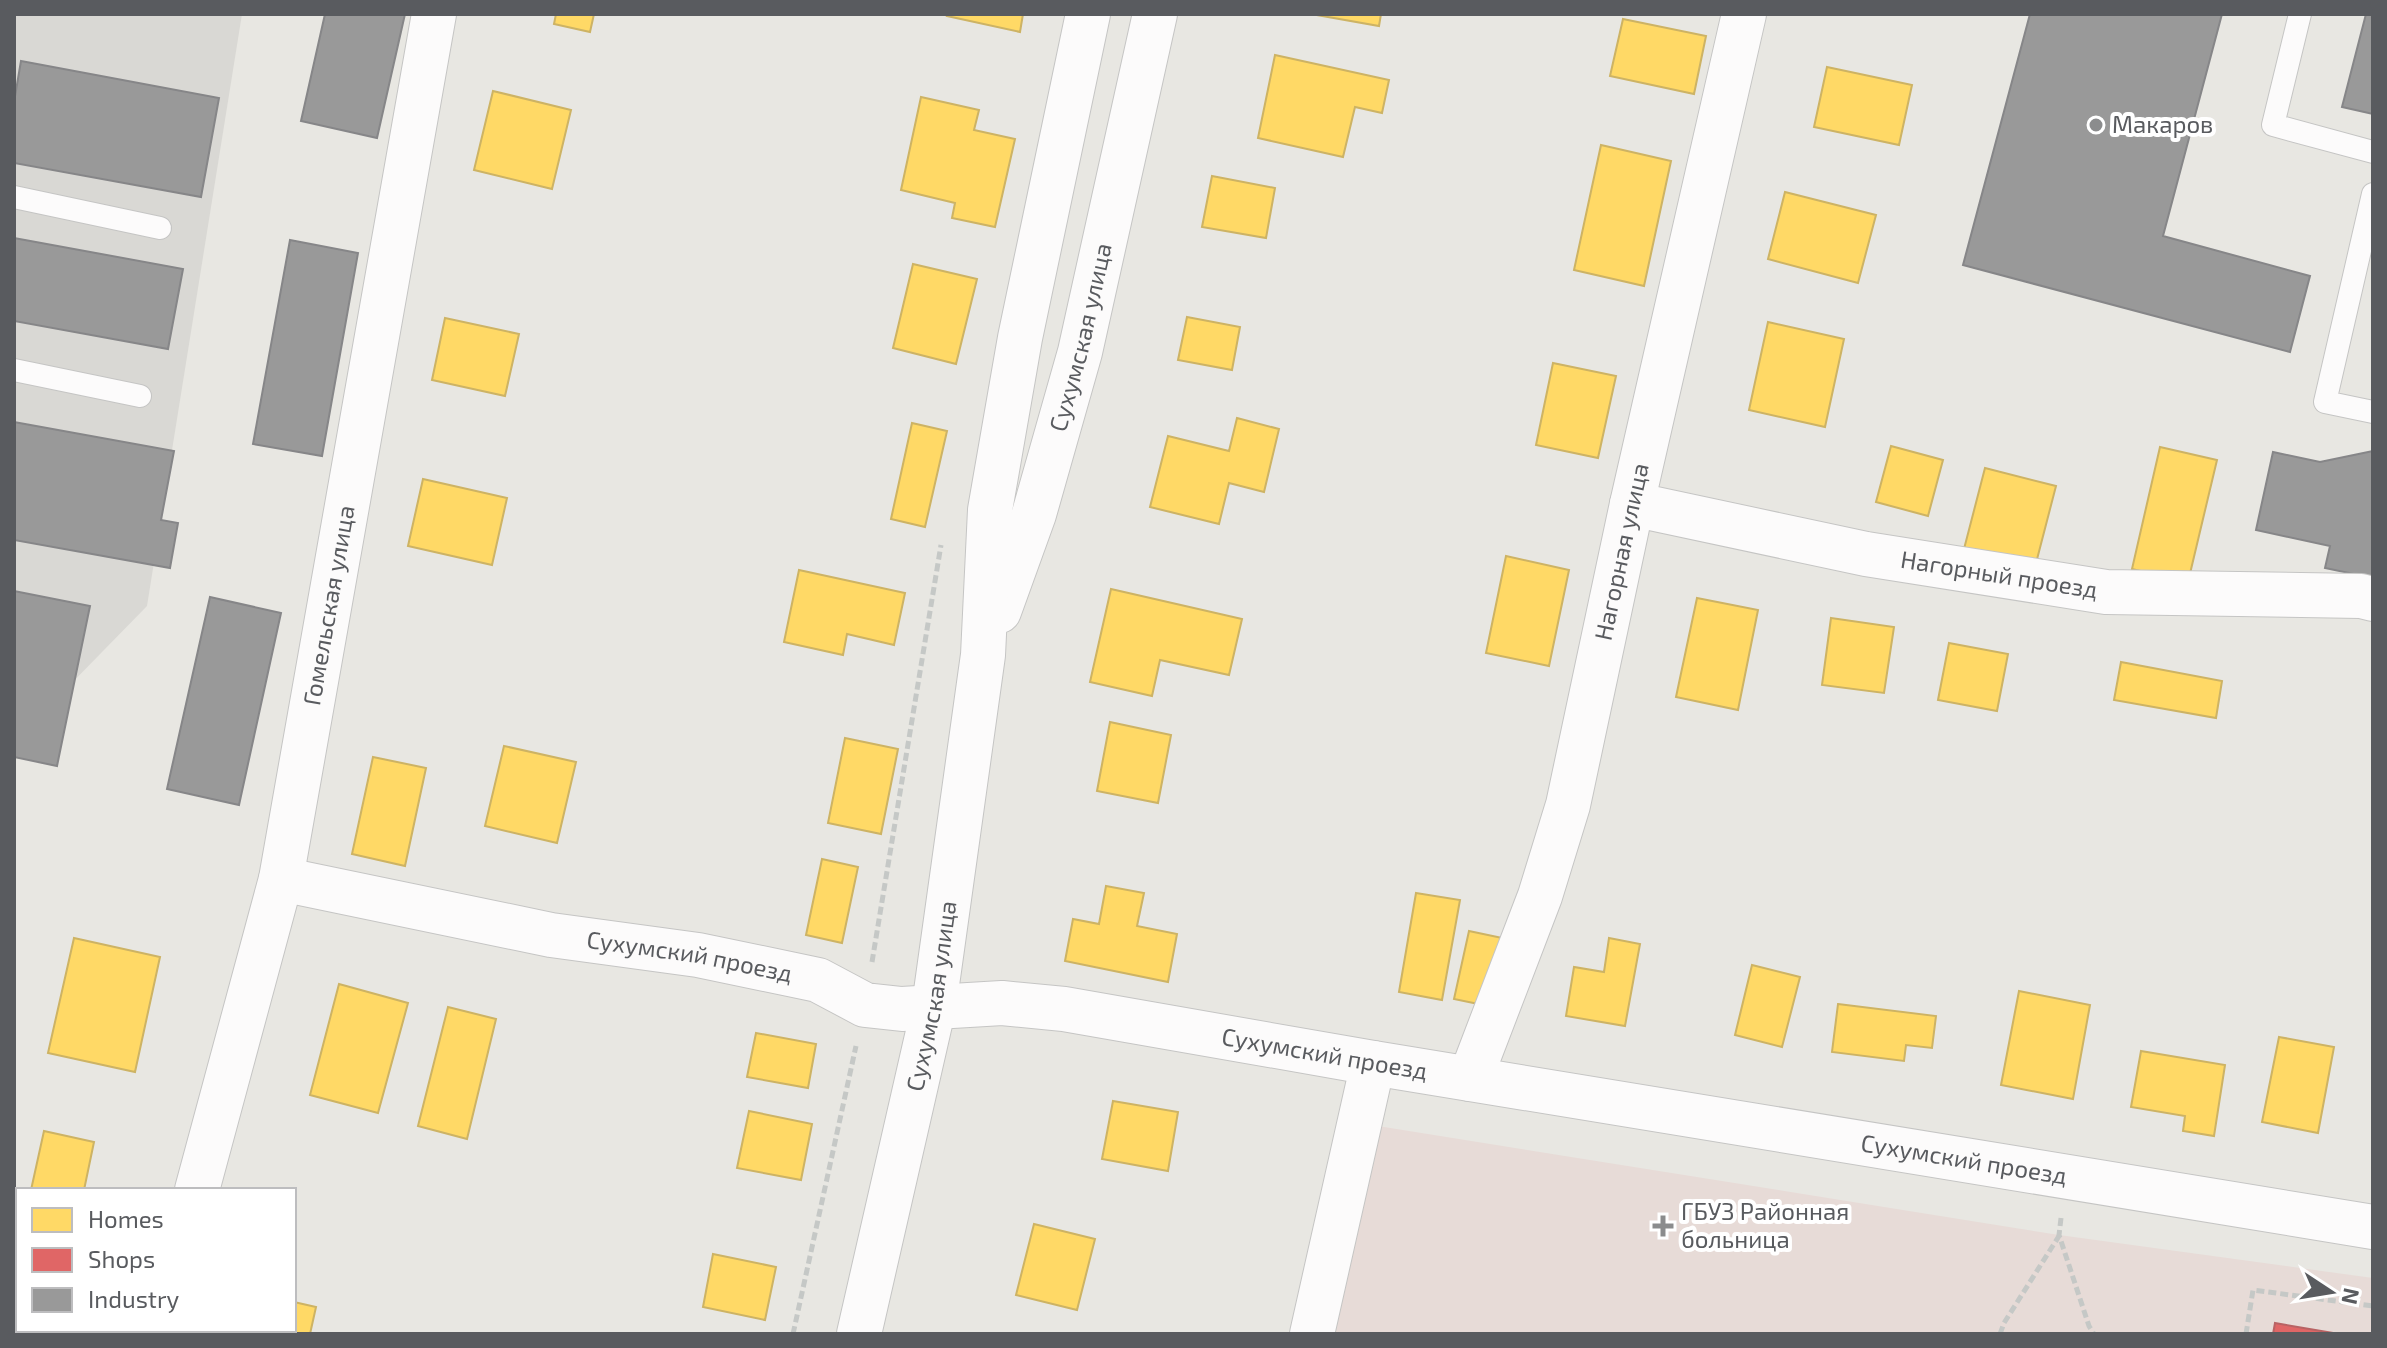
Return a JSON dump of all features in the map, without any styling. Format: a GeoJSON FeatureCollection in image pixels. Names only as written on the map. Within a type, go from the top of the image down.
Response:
{"type":"FeatureCollection","features":[{"type":"Feature","properties":{"kind":"street","name":"Гомельская улица"},"geometry":{"type":"LineString","coordinates":[[198,1188],[281,879],[434,14]]}},
{"type":"Feature","properties":{"kind":"street","name":"Сухумская улица"},"geometry":{"type":"LineString","coordinates":[[859,1334],[934,1006],[983,655],[990,510],[1020,338],[1088,14]]}},
{"type":"Feature","properties":{"kind":"street","name":"Сухумская улица"},"geometry":{"type":"LineString","coordinates":[[983,655],[1034,514],[1080,352],[1155,14]]}},
{"type":"Feature","properties":{"kind":"street","name":"Нагорная улица"},"geometry":{"type":"LineString","coordinates":[[1470,1079],[1540,896],[1568,805],[1632,504],[1744,14]]}},
{"type":"Feature","properties":{"kind":"street","name":"Нагорный проезд"},"geometry":{"type":"LineString","coordinates":[[1632,504],[1866,554],[2106,592],[2373,599]]}},
{"type":"Feature","properties":{"kind":"street","name":"Сухумский проезд"},"geometry":{"type":"LineString","coordinates":[[281,879],[551,935],[698,955],[818,980],[865,1005],[902,1009],[1002,1003],[1064,1009],[1373,1063],[2373,1227]]}},
{"type":"Feature","properties":{"kind":"street"},"geometry":{"type":"LineString","coordinates":[[1312,1334],[1373,1063]]}},
{"type":"Feature","properties":{"kind":"lane"},"geometry":{"type":"LineString","coordinates":[[2300,14],[2273,125],[2373,152]]}},
{"type":"Feature","properties":{"kind":"lane"},"geometry":{"type":"LineString","coordinates":[[2373,194],[2325,402],[2373,412]]}},
{"type":"Feature","properties":{"kind":"lane"},"geometry":{"type":"LineString","coordinates":[[14,197],[160,228]]}},
{"type":"Feature","properties":{"kind":"lane"},"geometry":{"type":"LineString","coordinates":[[14,370],[140,396]]}},
{"type":"Feature","properties":{"kind":"path"},"geometry":{"type":"LineString","coordinates":[[793,1334],[865,1005],[943,530]]}},
{"type":"Feature","properties":{"kind":"path"},"geometry":{"type":"LineString","coordinates":[[2000,1334],[2059,1235],[2066,1177]]}},
{"type":"Feature","properties":{"kind":"path"},"geometry":{"type":"LineString","coordinates":[[2059,1235],[2094,1334]]}},
{"type":"Feature","properties":{"kind":"path"},"geometry":{"type":"LineString","coordinates":[[2246,1334],[2253,1290],[2373,1306]]}},
{"type":"Feature","properties":{"kind":"shaded area"},"geometry":{"type":"Polygon","coordinates":[[[14,14],[242,14],[147,606],[14,742],[14,14]]]}},
{"type":"Feature","properties":{"kind":"shaded area","name":"ГБУЗ Районная больница"},"geometry":{"type":"Polygon","coordinates":[[[1359,1123],[2059,1235],[2373,1278],[2373,1334],[1298,1334],[1359,1123]]]}},
{"type":"Feature","properties":{"kind":"building: Homes"},"geometry":{"type":"Polygon","coordinates":[[[556,14],[594,14],[590,32],[554,24],[556,14]]]}},
{"type":"Feature","properties":{"kind":"building: Homes"},"geometry":{"type":"Polygon","coordinates":[[[948,14],[1023,14],[1020,32],[948,14]]]}},
{"type":"Feature","properties":{"kind":"building: Homes"},"geometry":{"type":"Polygon","coordinates":[[[1311,14],[1381,14],[1379,26],[1311,14]]]}},
{"type":"Feature","properties":{"kind":"building: Homes"},"geometry":{"type":"Polygon","coordinates":[[[1623,19],[1706,36],[1694,94],[1610,76],[1623,19]]]}},
{"type":"Feature","properties":{"kind":"building: Homes"},"geometry":{"type":"Polygon","coordinates":[[[1275,55],[1389,80],[1382,113],[1355,107],[1343,157],[1258,138],[1275,55]]]}},
{"type":"Feature","properties":{"kind":"building: Homes"},"geometry":{"type":"Polygon","coordinates":[[[1827,67],[1912,85],[1899,145],[1814,127],[1827,67]]]}},
{"type":"Feature","properties":{"kind":"building: Homes"},"geometry":{"type":"Polygon","coordinates":[[[493,91],[571,110],[552,189],[474,170],[493,91]]]}},
{"type":"Feature","properties":{"kind":"building: Homes"},"geometry":{"type":"Polygon","coordinates":[[[921,97],[979,110],[974,130],[1015,139],[995,227],[952,218],[955,203],[901,190],[921,97]]]}},
{"type":"Feature","properties":{"kind":"building: Homes"},"geometry":{"type":"Polygon","coordinates":[[[1601,145],[1671,161],[1644,286],[1574,270],[1601,145]]]}},
{"type":"Feature","properties":{"kind":"building: Homes"},"geometry":{"type":"Polygon","coordinates":[[[1212,176],[1275,188],[1266,238],[1202,227],[1212,176]]]}},
{"type":"Feature","properties":{"kind":"building: Homes"},"geometry":{"type":"Polygon","coordinates":[[[1785,192],[1876,215],[1858,283],[1768,259],[1785,192]]]}},
{"type":"Feature","properties":{"kind":"building: Homes"},"geometry":{"type":"Polygon","coordinates":[[[913,264],[977,279],[956,364],[893,348],[913,264]]]}},
{"type":"Feature","properties":{"kind":"building: Homes"},"geometry":{"type":"Polygon","coordinates":[[[1187,317],[1240,327],[1232,370],[1178,360],[1187,317]]]}},
{"type":"Feature","properties":{"kind":"building: Homes"},"geometry":{"type":"Polygon","coordinates":[[[445,318],[519,334],[505,396],[432,380],[445,318]]]}},
{"type":"Feature","properties":{"kind":"building: Homes"},"geometry":{"type":"Polygon","coordinates":[[[1768,322],[1844,339],[1825,427],[1749,410],[1768,322]]]}},
{"type":"Feature","properties":{"kind":"building: Homes"},"geometry":{"type":"Polygon","coordinates":[[[1553,363],[1616,376],[1598,458],[1536,445],[1553,363]]]}},
{"type":"Feature","properties":{"kind":"building: Homes"},"geometry":{"type":"Polygon","coordinates":[[[1237,418],[1279,429],[1264,492],[1229,483],[1219,524],[1150,507],[1168,436],[1229,451],[1237,418]]]}},
{"type":"Feature","properties":{"kind":"building: Homes"},"geometry":{"type":"Polygon","coordinates":[[[912,423],[947,431],[925,527],[891,519],[912,423]]]}},
{"type":"Feature","properties":{"kind":"building: Homes"},"geometry":{"type":"Polygon","coordinates":[[[1891,446],[1943,460],[1928,516],[1876,502],[1891,446]]]}},
{"type":"Feature","properties":{"kind":"building: Homes"},"geometry":{"type":"Polygon","coordinates":[[[2160,447],[2217,460],[2188,582],[2132,569],[2160,447]]]}},
{"type":"Feature","properties":{"kind":"building: Homes"},"geometry":{"type":"Polygon","coordinates":[[[1985,468],[2056,486],[2035,567],[1964,549],[1985,468]]]}},
{"type":"Feature","properties":{"kind":"building: Homes"},"geometry":{"type":"Polygon","coordinates":[[[423,479],[507,498],[492,565],[408,546],[423,479]]]}},
{"type":"Feature","properties":{"kind":"building: Homes"},"geometry":{"type":"Polygon","coordinates":[[[1506,556],[1569,570],[1549,666],[1486,653],[1506,556]]]}},
{"type":"Feature","properties":{"kind":"building: Homes"},"geometry":{"type":"Polygon","coordinates":[[[799,570],[905,593],[894,645],[847,634],[843,655],[784,642],[799,570]]]}},
{"type":"Feature","properties":{"kind":"building: Homes"},"geometry":{"type":"Polygon","coordinates":[[[1111,589],[1242,619],[1229,675],[1160,660],[1152,696],[1090,682],[1111,589]]]}},
{"type":"Feature","properties":{"kind":"building: Homes"},"geometry":{"type":"Polygon","coordinates":[[[1697,598],[1758,610],[1738,710],[1676,697],[1697,598]]]}},
{"type":"Feature","properties":{"kind":"building: Homes"},"geometry":{"type":"Polygon","coordinates":[[[1831,618],[1894,627],[1884,693],[1822,685],[1831,618]]]}},
{"type":"Feature","properties":{"kind":"building: Homes"},"geometry":{"type":"Polygon","coordinates":[[[1949,643],[2008,654],[1997,711],[1938,700],[1949,643]]]}},
{"type":"Feature","properties":{"kind":"building: Homes"},"geometry":{"type":"Polygon","coordinates":[[[2121,662],[2222,681],[2216,718],[2114,700],[2121,662]]]}},
{"type":"Feature","properties":{"kind":"building: Homes"},"geometry":{"type":"Polygon","coordinates":[[[1110,722],[1171,735],[1158,803],[1097,791],[1110,722]]]}},
{"type":"Feature","properties":{"kind":"building: Homes"},"geometry":{"type":"Polygon","coordinates":[[[845,738],[898,749],[881,834],[828,823],[845,738]]]}},
{"type":"Feature","properties":{"kind":"building: Homes"},"geometry":{"type":"Polygon","coordinates":[[[504,746],[576,762],[557,843],[485,826],[504,746]]]}},
{"type":"Feature","properties":{"kind":"building: Homes"},"geometry":{"type":"Polygon","coordinates":[[[373,757],[426,768],[405,866],[352,854],[373,757]]]}},
{"type":"Feature","properties":{"kind":"building: Homes"},"geometry":{"type":"Polygon","coordinates":[[[822,859],[858,867],[842,943],[806,935],[822,859]]]}},
{"type":"Feature","properties":{"kind":"building: Homes"},"geometry":{"type":"Polygon","coordinates":[[[1106,886],[1144,893],[1137,926],[1177,934],[1168,982],[1065,961],[1073,919],[1099,924],[1106,886]]]}},
{"type":"Feature","properties":{"kind":"building: Homes"},"geometry":{"type":"Polygon","coordinates":[[[1416,893],[1460,900],[1442,1000],[1399,992],[1416,893]]]}},
{"type":"Feature","properties":{"kind":"building: Homes"},"geometry":{"type":"Polygon","coordinates":[[[1469,931],[1507,939],[1493,1007],[1454,999],[1469,931]]]}},
{"type":"Feature","properties":{"kind":"building: Homes"},"geometry":{"type":"Polygon","coordinates":[[[74,938],[160,957],[135,1072],[48,1053],[74,938]]]}},
{"type":"Feature","properties":{"kind":"building: Homes"},"geometry":{"type":"Polygon","coordinates":[[[1609,938],[1640,944],[1625,1026],[1566,1016],[1574,967],[1604,972],[1609,938]]]}},
{"type":"Feature","properties":{"kind":"building: Homes"},"geometry":{"type":"Polygon","coordinates":[[[1752,965],[1800,977],[1782,1047],[1735,1035],[1752,965]]]}},
{"type":"Feature","properties":{"kind":"building: Homes"},"geometry":{"type":"Polygon","coordinates":[[[339,984],[408,1003],[378,1113],[310,1095],[339,984]]]}},
{"type":"Feature","properties":{"kind":"building: Homes"},"geometry":{"type":"Polygon","coordinates":[[[2019,991],[2090,1005],[2073,1099],[2001,1085],[2019,991]]]}},
{"type":"Feature","properties":{"kind":"building: Homes"},"geometry":{"type":"Polygon","coordinates":[[[1838,1004],[1936,1016],[1932,1048],[1906,1045],[1904,1061],[1832,1052],[1838,1004]]]}},
{"type":"Feature","properties":{"kind":"building: Homes"},"geometry":{"type":"Polygon","coordinates":[[[448,1007],[496,1019],[467,1139],[418,1126],[448,1007]]]}},
{"type":"Feature","properties":{"kind":"building: Homes"},"geometry":{"type":"Polygon","coordinates":[[[756,1033],[816,1044],[808,1088],[747,1077],[756,1033]]]}},
{"type":"Feature","properties":{"kind":"building: Homes"},"geometry":{"type":"Polygon","coordinates":[[[2279,1037],[2334,1047],[2318,1133],[2262,1122],[2279,1037]]]}},
{"type":"Feature","properties":{"kind":"building: Homes"},"geometry":{"type":"Polygon","coordinates":[[[2141,1051],[2225,1065],[2214,1136],[2183,1131],[2185,1116],[2131,1107],[2141,1051]]]}},
{"type":"Feature","properties":{"kind":"building: Homes"},"geometry":{"type":"Polygon","coordinates":[[[1113,1101],[1178,1112],[1168,1171],[1102,1159],[1113,1101]]]}},
{"type":"Feature","properties":{"kind":"building: Homes"},"geometry":{"type":"Polygon","coordinates":[[[749,1111],[812,1124],[801,1180],[737,1168],[749,1111]]]}},
{"type":"Feature","properties":{"kind":"building: Homes"},"geometry":{"type":"Polygon","coordinates":[[[44,1131],[94,1142],[84,1188],[31,1188],[44,1131]]]}},
{"type":"Feature","properties":{"kind":"building: Homes"},"geometry":{"type":"Polygon","coordinates":[[[1034,1224],[1095,1239],[1077,1310],[1016,1295],[1034,1224]]]}},
{"type":"Feature","properties":{"kind":"building: Homes"},"geometry":{"type":"Polygon","coordinates":[[[14,1237],[16,1290],[14,1289],[14,1237]]]}},
{"type":"Feature","properties":{"kind":"building: Homes"},"geometry":{"type":"Polygon","coordinates":[[[713,1254],[776,1267],[765,1320],[703,1307],[713,1254]]]}},
{"type":"Feature","properties":{"kind":"building: Homes"},"geometry":{"type":"Polygon","coordinates":[[[296,1302],[316,1307],[310,1334],[251,1334],[296,1332],[296,1302]]]}},
{"type":"Feature","properties":{"kind":"building: Shops"},"geometry":{"type":"Polygon","coordinates":[[[2275,1323],[2339,1334],[2273,1334],[2275,1323]]]}},
{"type":"Feature","properties":{"kind":"building: Industry"},"geometry":{"type":"Polygon","coordinates":[[[325,14],[405,14],[377,138],[301,121],[325,14]]]}},
{"type":"Feature","properties":{"kind":"building: Industry","name":"Макаров"},"geometry":{"type":"Polygon","coordinates":[[[2030,14],[2222,14],[2163,236],[2310,276],[2290,352],[1963,265],[2030,14]]]}},
{"type":"Feature","properties":{"kind":"building: Industry"},"geometry":{"type":"Polygon","coordinates":[[[2366,14],[2373,14],[2373,114],[2342,107],[2366,14]]]}},
{"type":"Feature","properties":{"kind":"building: Industry"},"geometry":{"type":"Polygon","coordinates":[[[21,61],[219,98],[201,197],[14,163],[14,102],[21,61]]]}},
{"type":"Feature","properties":{"kind":"building: Industry"},"geometry":{"type":"Polygon","coordinates":[[[14,238],[183,269],[168,349],[14,321],[14,238]]]}},
{"type":"Feature","properties":{"kind":"building: Industry"},"geometry":{"type":"Polygon","coordinates":[[[290,240],[358,253],[322,456],[253,444],[290,240]]]}},
{"type":"Feature","properties":{"kind":"building: Industry"},"geometry":{"type":"Polygon","coordinates":[[[14,422],[174,451],[161,520],[178,523],[170,568],[14,540],[14,422]]]}},
{"type":"Feature","properties":{"kind":"building: Industry"},"geometry":{"type":"Polygon","coordinates":[[[2373,451],[2373,578],[2325,568],[2330,546],[2256,530],[2273,452],[2320,462],[2373,451]]]}},
{"type":"Feature","properties":{"kind":"building: Industry"},"geometry":{"type":"Polygon","coordinates":[[[14,591],[90,606],[57,766],[14,757],[14,591]]]}},
{"type":"Feature","properties":{"kind":"building: Industry"},"geometry":{"type":"Polygon","coordinates":[[[210,597],[281,613],[239,805],[167,789],[210,597]]]}},
{"type":"Feature","properties":{"kind":"place","name":"Макаров"},"geometry":{"type":"Point","coordinates":[2096,125]}},
{"type":"Feature","properties":{"kind":"place","name":"ГБУЗ Районная больница"},"geometry":{"type":"Point","coordinates":[1663,1226]}}]}
